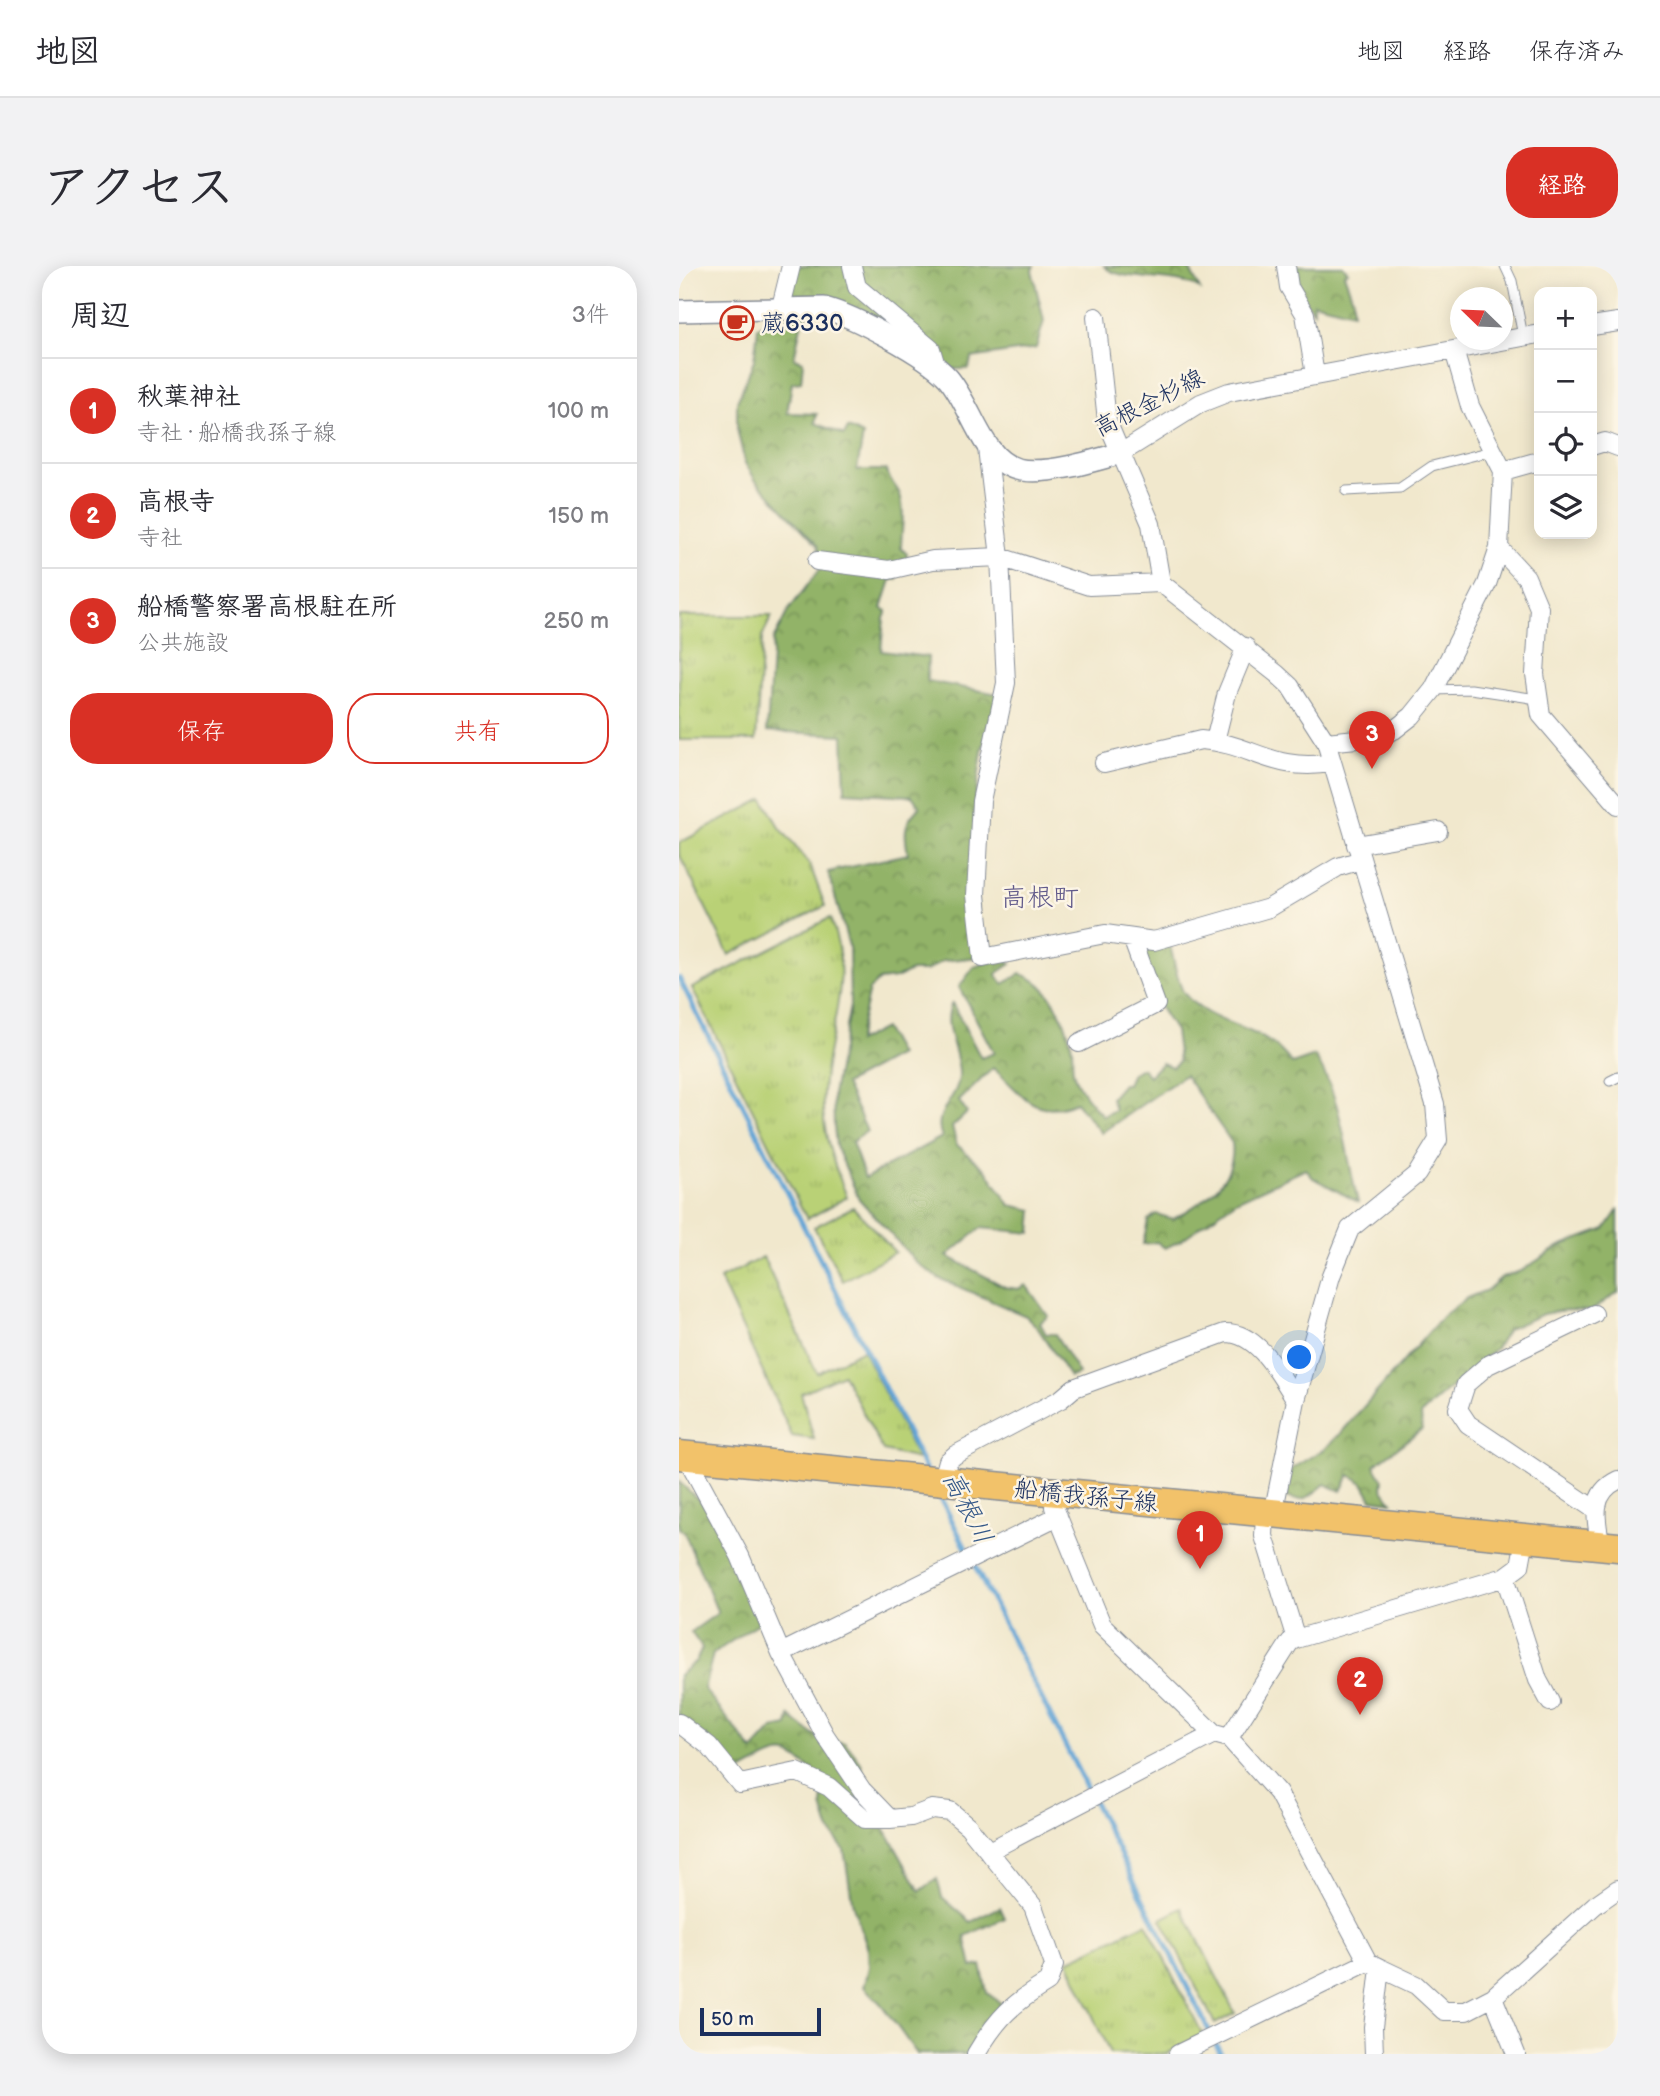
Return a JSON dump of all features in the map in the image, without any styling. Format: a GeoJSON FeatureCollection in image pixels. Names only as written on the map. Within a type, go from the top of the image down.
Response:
{"type":"FeatureCollection","features":[{"type":"Feature","properties":{"kind":"main road","name":"船橋我孫子線"},"geometry":{"type":"LineString","coordinates":[[682,1455],[942,1482],[1053,1504],[1269,1514],[1525,1539],[1612,1551]]}},
{"type":"Feature","properties":{"kind":"street"},"geometry":{"type":"LineString","coordinates":[[781,307],[791,266]]}},
{"type":"Feature","properties":{"kind":"street"},"geometry":{"type":"LineString","coordinates":[[852,266],[857,286],[931,349],[937,369]]}},
{"type":"Feature","properties":{"kind":"street"},"geometry":{"type":"LineString","coordinates":[[1286,266],[1289,287],[1305,314],[1315,374]]}},
{"type":"Feature","properties":{"kind":"street"},"geometry":{"type":"LineString","coordinates":[[679,312],[781,307],[824,308],[847,314],[937,369],[965,400],[987,448],[1000,557],[1006,683],[981,801],[976,895],[983,958],[1105,934],[1154,941],[1269,908],[1359,852],[1438,831]]}},
{"type":"Feature","properties":{"kind":"street"},"geometry":{"type":"LineString","coordinates":[[1096,317],[1107,421],[1151,524],[1161,583]]}},
{"type":"Feature","properties":{"kind":"street"},"geometry":{"type":"LineString","coordinates":[[1597,325],[1618,322]]}},
{"type":"Feature","properties":{"kind":"street","name":"高根金杉線"},"geometry":{"type":"LineString","coordinates":[[1513,339],[1531,335]]}},
{"type":"Feature","properties":{"kind":"street"},"geometry":{"type":"LineString","coordinates":[[1326,742],[1377,737],[1394,730],[1412,716],[1433,690],[1487,584],[1499,548],[1503,471],[1470,406],[1454,350]]}},
{"type":"Feature","properties":{"kind":"street","name":"高根金杉線"},"geometry":{"type":"LineString","coordinates":[[987,448],[1007,465],[1028,471],[1083,464],[1121,453],[1201,403],[1229,392],[1454,350]]}},
{"type":"Feature","properties":{"kind":"street"},"geometry":{"type":"LineString","coordinates":[[1597,444],[1605,442],[1618,447]]}},
{"type":"Feature","properties":{"kind":"street"},"geometry":{"type":"LineString","coordinates":[[1503,471],[1534,462]]}},
{"type":"Feature","properties":{"kind":"street"},"geometry":{"type":"LineString","coordinates":[[1499,548],[1526,578],[1539,608],[1537,699],[1541,715],[1550,729],[1618,805]]}},
{"type":"Feature","properties":{"kind":"street"},"geometry":{"type":"LineString","coordinates":[[817,561],[889,570],[933,560],[1000,557],[1089,586],[1161,583],[1246,647],[1290,687],[1326,742],[1435,1104],[1438,1140],[1417,1174],[1350,1229],[1331,1276],[1296,1400],[1264,1535],[1296,1639]]}},
{"type":"Feature","properties":{"kind":"street"},"geometry":{"type":"LineString","coordinates":[[1215,741],[1227,693],[1246,647]]}},
{"type":"Feature","properties":{"kind":"street"},"geometry":{"type":"LineString","coordinates":[[1104,763],[1201,740],[1215,741],[1263,759],[1294,766],[1331,763]]}},
{"type":"Feature","properties":{"kind":"street"},"geometry":{"type":"LineString","coordinates":[[1079,1042],[1156,1004],[1132,938]]}},
{"type":"Feature","properties":{"kind":"street"},"geometry":{"type":"LineString","coordinates":[[1594,1314],[1488,1365],[1466,1384],[1458,1409],[1468,1424],[1594,1509],[1612,1551]]}},
{"type":"Feature","properties":{"kind":"street"},"geometry":{"type":"LineString","coordinates":[[942,1482],[948,1461],[955,1455],[1054,1403],[1074,1388],[1225,1333],[1237,1332],[1247,1338],[1280,1376],[1296,1400]]}},
{"type":"Feature","properties":{"kind":"street"},"geometry":{"type":"LineString","coordinates":[[682,1455],[740,1556],[782,1653],[825,1735],[862,1790],[890,1819]]}},
{"type":"Feature","properties":{"kind":"street"},"geometry":{"type":"LineString","coordinates":[[1594,1509],[1601,1494],[1618,1480]]}},
{"type":"Feature","properties":{"kind":"street"},"geometry":{"type":"LineString","coordinates":[[782,1653],[971,1559],[1053,1504],[1102,1625],[1222,1736],[1277,1793],[1374,1965],[1374,2054]]}},
{"type":"Feature","properties":{"kind":"street"},"geometry":{"type":"LineString","coordinates":[[989,1850],[1092,1797],[1222,1736],[1290,1642],[1506,1577],[1520,1566],[1525,1539]]}},
{"type":"Feature","properties":{"kind":"street"},"geometry":{"type":"LineString","coordinates":[[1506,1577],[1538,1680],[1550,1702]]}},
{"type":"Feature","properties":{"kind":"street"},"geometry":{"type":"LineString","coordinates":[[679,1723],[709,1746],[740,1784],[797,1772],[829,1787],[865,1819],[911,1817],[932,1809],[950,1811],[989,1850],[1033,1906],[1054,1965],[1048,1982],[1015,2002],[993,2025],[976,2054]]}},
{"type":"Feature","properties":{"kind":"street"},"geometry":{"type":"LineString","coordinates":[[1374,1965],[1416,1985],[1444,2011],[1466,2011],[1493,1997],[1595,1905],[1618,1889]]}},
{"type":"Feature","properties":{"kind":"street"},"geometry":{"type":"LineString","coordinates":[[1178,2054],[1208,2047],[1374,1965]]}},
{"type":"Feature","properties":{"kind":"street"},"geometry":{"type":"LineString","coordinates":[[1493,1997],[1516,2054]]}},
{"type":"Feature","properties":{"kind":"lane"},"geometry":{"type":"LineString","coordinates":[[1505,266],[1513,281],[1531,335]]}},
{"type":"Feature","properties":{"kind":"lane"},"geometry":{"type":"LineString","coordinates":[[1346,491],[1400,488],[1432,466],[1492,451]]}},
{"type":"Feature","properties":{"kind":"lane"},"geometry":{"type":"LineString","coordinates":[[1433,690],[1471,690],[1537,699]]}},
{"type":"Feature","properties":{"kind":"green space"},"geometry":{"type":"Polygon","coordinates":[[[795,266],[1034,266],[1032,270],[1044,321],[1036,348],[971,358],[969,369],[949,369],[828,300],[788,297],[795,266]]]}},
{"type":"Feature","properties":{"kind":"green space"},"geometry":{"type":"Polygon","coordinates":[[[1104,266],[1188,266],[1200,289],[1176,281],[1122,275],[1104,266]]]}},
{"type":"Feature","properties":{"kind":"green space"},"geometry":{"type":"Polygon","coordinates":[[[1290,266],[1343,266],[1348,272],[1344,274],[1353,299],[1353,312],[1313,302],[1314,311],[1294,289],[1290,266]]]}},
{"type":"Feature","properties":{"kind":"green space"},"geometry":{"type":"Polygon","coordinates":[[[809,313],[802,321],[794,358],[803,361],[801,382],[792,383],[787,413],[817,414],[815,423],[844,435],[848,428],[863,435],[857,470],[886,470],[902,502],[901,548],[907,554],[906,560],[895,565],[897,579],[891,580],[882,608],[887,611],[881,651],[928,657],[927,681],[998,694],[982,752],[975,800],[977,957],[943,961],[926,971],[911,971],[896,978],[879,980],[869,990],[857,1042],[884,1028],[899,1055],[845,1084],[867,1131],[852,1142],[865,1178],[942,1137],[940,1120],[958,1085],[959,1077],[948,1021],[952,1003],[981,1058],[994,1053],[959,987],[974,967],[1003,957],[1011,964],[996,974],[1003,984],[1020,974],[1040,984],[1055,1003],[1070,1038],[1076,1080],[1086,1097],[1103,1116],[1115,1110],[1111,1098],[1123,1084],[1127,1084],[1132,1073],[1142,1068],[1149,1076],[1162,1063],[1172,1067],[1179,1061],[1175,1031],[1159,1006],[1139,944],[1169,941],[1182,989],[1196,1005],[1209,1014],[1267,1040],[1281,1050],[1292,1064],[1315,1056],[1332,1090],[1342,1127],[1358,1202],[1313,1178],[1306,1169],[1236,1201],[1180,1241],[1165,1248],[1157,1242],[1143,1244],[1148,1220],[1156,1214],[1173,1219],[1206,1198],[1223,1180],[1232,1157],[1232,1143],[1185,1075],[1101,1133],[1076,1102],[1062,1107],[1039,1106],[1021,1095],[993,1068],[959,1101],[967,1113],[952,1127],[957,1145],[985,1169],[1010,1205],[1033,1210],[1031,1233],[981,1228],[947,1256],[1005,1287],[1018,1289],[1026,1285],[1048,1316],[1040,1323],[1046,1334],[1055,1334],[1079,1374],[1070,1377],[1037,1327],[1026,1316],[938,1278],[916,1262],[859,1199],[836,1146],[833,1094],[850,1006],[849,946],[828,872],[908,854],[906,828],[910,818],[920,807],[912,796],[845,792],[843,735],[767,731],[773,640],[788,611],[822,566],[818,546],[755,479],[745,463],[737,429],[737,402],[754,360],[758,327],[809,313]]]}},
{"type":"Feature","properties":{"kind":"green space"},"geometry":{"type":"Polygon","coordinates":[[[679,616],[772,616],[762,637],[756,740],[679,740],[679,616]]]}},
{"type":"Feature","properties":{"kind":"green space"},"geometry":{"type":"Polygon","coordinates":[[[763,799],[778,825],[810,865],[825,906],[729,955],[679,854],[679,843],[763,799]]]}},
{"type":"Feature","properties":{"kind":"green space"},"geometry":{"type":"Polygon","coordinates":[[[830,918],[837,942],[840,986],[825,1070],[823,1107],[829,1146],[847,1197],[807,1219],[692,988],[830,918]]]}},
{"type":"Feature","properties":{"kind":"green space"},"geometry":{"type":"Polygon","coordinates":[[[853,1207],[895,1252],[843,1281],[814,1227],[853,1207]]]}},
{"type":"Feature","properties":{"kind":"green space"},"geometry":{"type":"Polygon","coordinates":[[[1618,1210],[1618,1292],[1591,1311],[1566,1310],[1543,1314],[1508,1329],[1496,1348],[1421,1414],[1422,1429],[1374,1465],[1383,1480],[1382,1488],[1392,1502],[1372,1499],[1363,1483],[1349,1475],[1341,1491],[1325,1484],[1303,1499],[1287,1497],[1287,1472],[1325,1449],[1340,1434],[1443,1316],[1467,1298],[1487,1290],[1502,1277],[1521,1271],[1560,1246],[1605,1229],[1618,1210]]]}},
{"type":"Feature","properties":{"kind":"green space"},"geometry":{"type":"Polygon","coordinates":[[[763,1257],[817,1373],[863,1350],[918,1459],[883,1451],[843,1374],[801,1393],[814,1439],[792,1436],[720,1279],[763,1257]]]}},
{"type":"Feature","properties":{"kind":"green space"},"geometry":{"type":"Polygon","coordinates":[[[679,1482],[708,1508],[759,1622],[713,1654],[704,1689],[753,1751],[773,1729],[788,1726],[790,1716],[815,1735],[845,1742],[861,1763],[869,1801],[920,1891],[937,1879],[942,1897],[971,1922],[1000,1907],[1005,1918],[965,1936],[972,1967],[981,1965],[987,1993],[1002,2004],[966,2054],[917,2054],[881,2004],[864,1987],[869,1967],[868,1949],[853,1906],[844,1850],[829,1829],[822,1806],[824,1781],[800,1761],[785,1754],[777,1754],[741,1772],[679,1715],[679,1675],[696,1661],[702,1648],[691,1632],[718,1613],[684,1532],[679,1528],[679,1482]]]}},
{"type":"Feature","properties":{"kind":"green space"},"geometry":{"type":"Polygon","coordinates":[[[1182,1908],[1235,2013],[1215,2024],[1161,1919],[1182,1908]]]}},
{"type":"Feature","properties":{"kind":"green space"},"geometry":{"type":"Polygon","coordinates":[[[1146,1923],[1203,2035],[1166,2054],[1110,2054],[1068,1961],[1146,1923]]]}},
{"type":"Feature","properties":{"kind":"waterway","name":"高根川"},"geometry":{"type":"LineString","coordinates":[[679,978],[926,1470]]}},
{"type":"Feature","properties":{"kind":"waterway","name":"高根川"},"geometry":{"type":"LineString","coordinates":[[937,1491],[1221,2054]]}},
{"type":"Feature","properties":{"kind":"place","name":"蔵6330"},"geometry":{"type":"Point","coordinates":[737,323]}},
{"type":"Feature","properties":{"kind":"place","name":"船橋警察署高根駐在所"},"geometry":{"type":"Point","coordinates":[1372,769]}},
{"type":"Feature","properties":{"kind":"place","name":"秋葉神社"},"geometry":{"type":"Point","coordinates":[1200,1569]}},
{"type":"Feature","properties":{"kind":"place","name":"高根寺"},"geometry":{"type":"Point","coordinates":[1360,1715]}},
{"type":"Feature","properties":{"kind":"district","name":"高根町"},"geometry":{"type":"Point","coordinates":[1040,898]}}]}
